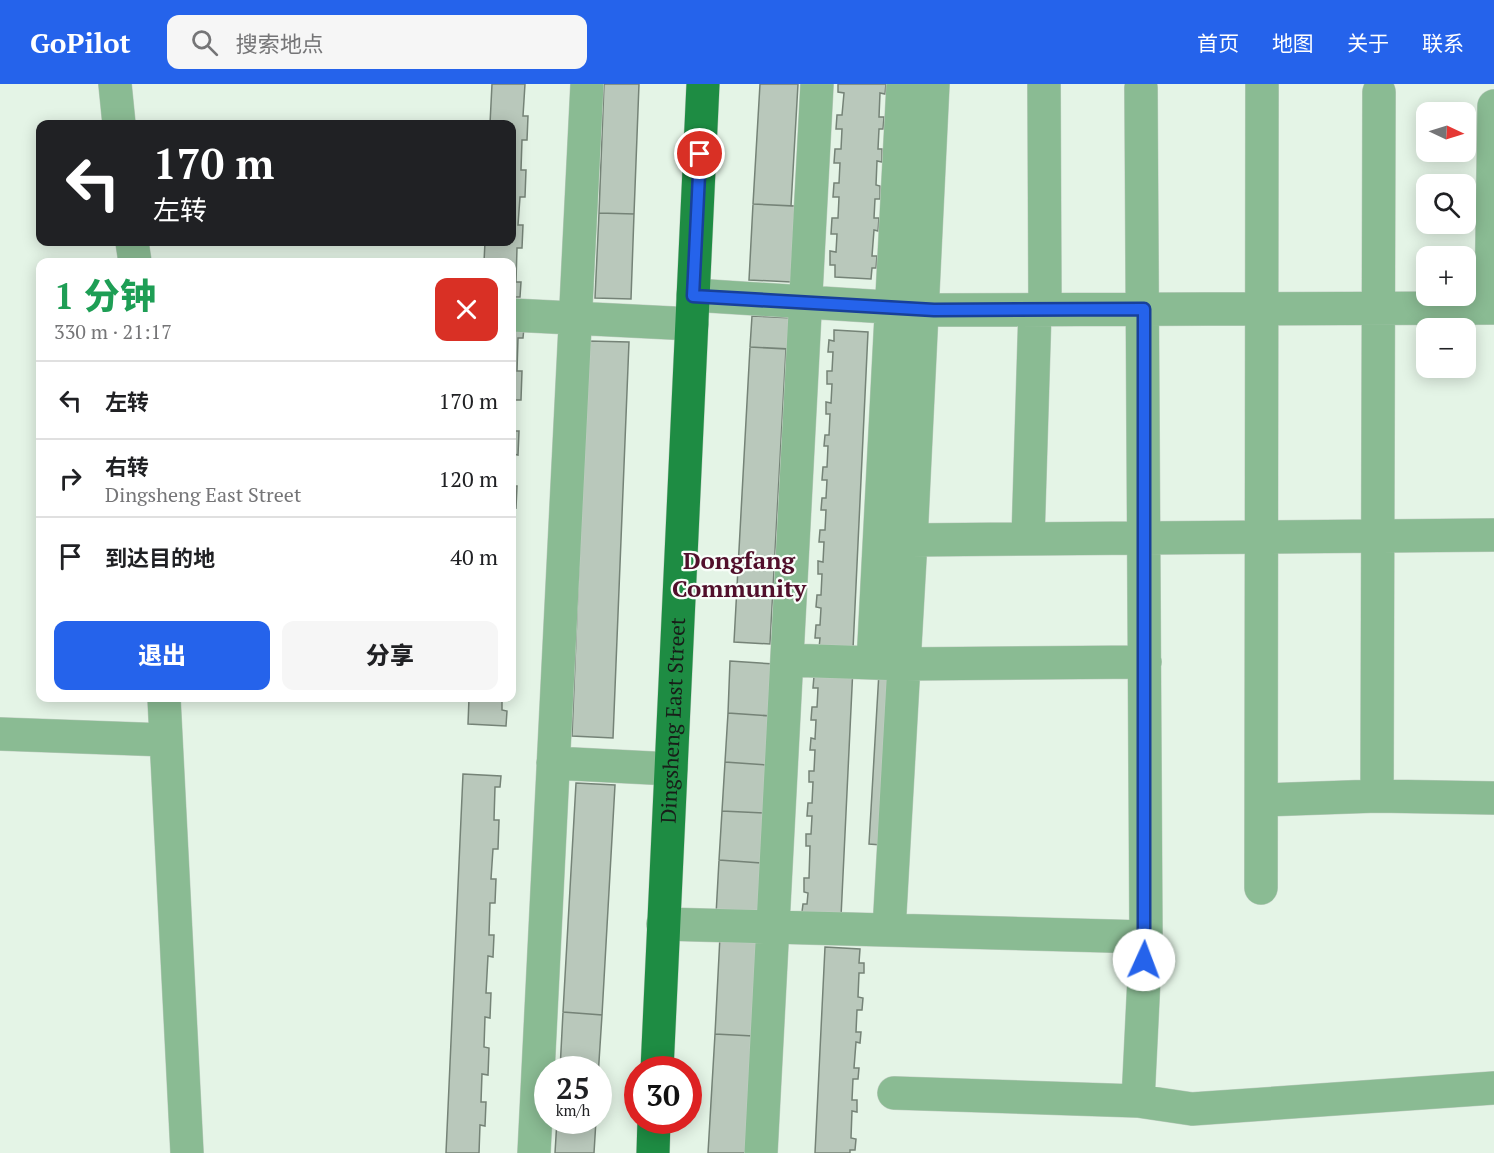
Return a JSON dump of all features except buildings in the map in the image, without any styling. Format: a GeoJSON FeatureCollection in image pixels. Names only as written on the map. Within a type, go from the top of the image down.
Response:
{"type":"FeatureCollection","features":[{"type":"Feature","properties":{"kind":"main road","name":"Dingsheng East Street"},"geometry":{"type":"LineString","coordinates":[[658,1056],[703,84]]}},
{"type":"Feature","properties":{"kind":"main road"},"geometry":{"type":"LineString","coordinates":[[653,1153],[654,1134]]}},
{"type":"Feature","properties":{"kind":"street"},"geometry":{"type":"LineString","coordinates":[[115,84],[119,120]]}},
{"type":"Feature","properties":{"kind":"street"},"geometry":{"type":"LineString","coordinates":[[534,1153],[587,84]]}},
{"type":"Feature","properties":{"kind":"street"},"geometry":{"type":"LineString","coordinates":[[761,1153],[817,84]]}},
{"type":"Feature","properties":{"kind":"street"},"geometry":{"type":"LineString","coordinates":[[889,664],[911,540],[903,84]]}},
{"type":"Feature","properties":{"kind":"street"},"geometry":{"type":"LineString","coordinates":[[889,930],[889,664],[907,308],[933,84]]}},
{"type":"Feature","properties":{"kind":"street"},"geometry":{"type":"LineString","coordinates":[[1028,539],[1040,309],[1044,84]]}},
{"type":"Feature","properties":{"kind":"street"},"geometry":{"type":"LineString","coordinates":[[1261,888],[1262,84]]}},
{"type":"Feature","properties":{"kind":"street"},"geometry":{"type":"LineString","coordinates":[[1138,1101],[1146,937],[1142,88]]}},
{"type":"Feature","properties":{"kind":"street"},"geometry":{"type":"LineString","coordinates":[[1377,796],[1379,92]]}},
{"type":"Feature","properties":{"kind":"street"},"geometry":{"type":"LineString","coordinates":[[516,315],[575,318],[806,302],[907,308],[1493,308],[1494,106]]}},
{"type":"Feature","properties":{"kind":"street"},"geometry":{"type":"LineString","coordinates":[[911,540],[1494,535]]}},
{"type":"Feature","properties":{"kind":"street"},"geometry":{"type":"LineString","coordinates":[[787,660],[889,664],[1145,662]]}},
{"type":"Feature","properties":{"kind":"street"},"geometry":{"type":"LineString","coordinates":[[164,702],[187,1153]]}},
{"type":"Feature","properties":{"kind":"street"},"geometry":{"type":"LineString","coordinates":[[0,734],[166,740]]}},
{"type":"Feature","properties":{"kind":"street"},"geometry":{"type":"LineString","coordinates":[[553,763],[671,769]]}},
{"type":"Feature","properties":{"kind":"street"},"geometry":{"type":"LineString","coordinates":[[1262,800],[1377,796],[1494,798]]}},
{"type":"Feature","properties":{"kind":"street"},"geometry":{"type":"LineString","coordinates":[[663,924],[1146,937]]}},
{"type":"Feature","properties":{"kind":"street"},"geometry":{"type":"LineString","coordinates":[[894,1094],[1138,1101],[1192,1109],[1494,1088]]}},
{"type":"Feature","properties":{"kind":"district","name":"Dongfang Community"},"geometry":{"type":"Point","coordinates":[739,575]}},
{"type":"Feature","properties":{"kind":"route"},"geometry":{"type":"LineString","coordinates":[[700,154],[693,296],[934,310],[1144,309],[1146,937],[1144,960]]}}]}
